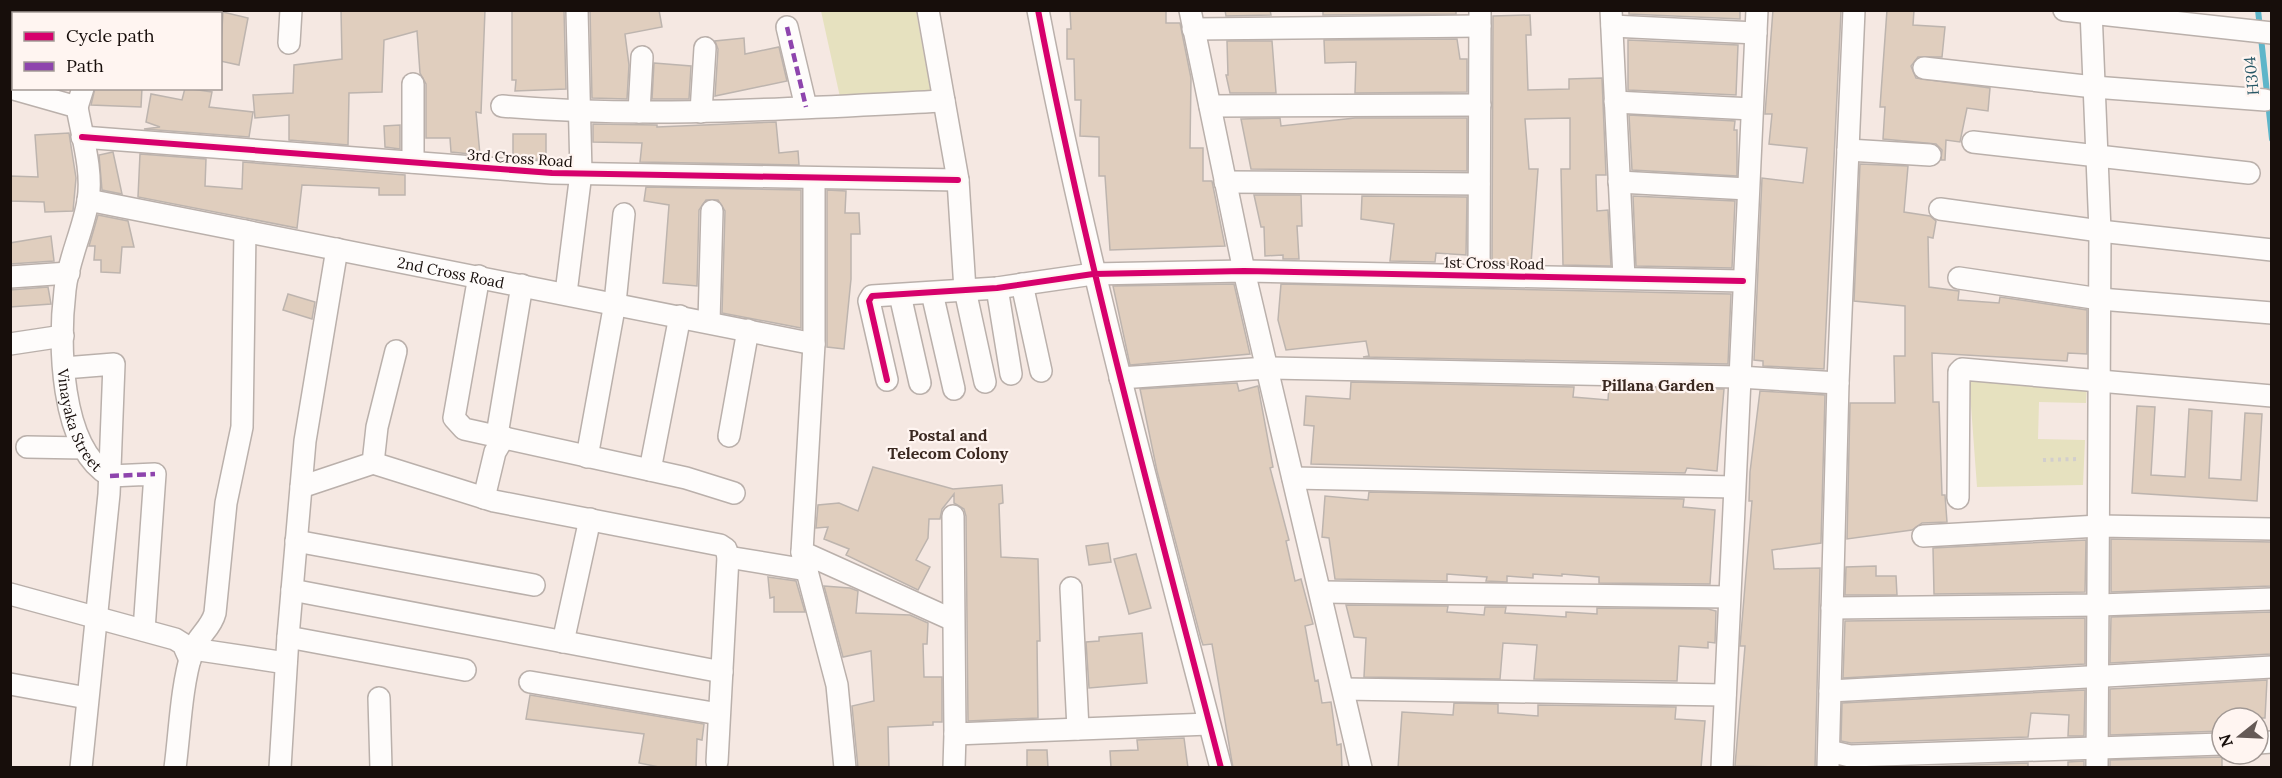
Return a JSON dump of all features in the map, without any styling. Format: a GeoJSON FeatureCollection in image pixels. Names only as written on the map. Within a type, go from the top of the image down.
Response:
{"type":"FeatureCollection","features":[{"type":"Feature","properties":{"kind":"street"},"geometry":{"type":"LineString","coordinates":[[289,43],[291,10]]}},
{"type":"Feature","properties":{"kind":"street"},"geometry":{"type":"LineString","coordinates":[[566,293],[580,173],[577,10]]}},
{"type":"Feature","properties":{"kind":"street"},"geometry":{"type":"LineString","coordinates":[[928,10],[958,180],[964,290],[985,382]]}},
{"type":"Feature","properties":{"kind":"street"},"geometry":{"type":"LineString","coordinates":[[1038,10],[1064,149],[1093,274],[1221,768]]}},
{"type":"Feature","properties":{"kind":"street"},"geometry":{"type":"LineString","coordinates":[[1722,768],[1757,10]]}},
{"type":"Feature","properties":{"kind":"street"},"geometry":{"type":"LineString","coordinates":[[1854,10],[1838,383],[1828,759],[1850,756],[2097,758],[2210,745]]}},
{"type":"Feature","properties":{"kind":"street"},"geometry":{"type":"LineString","coordinates":[[2064,10],[2264,33]]}},
{"type":"Feature","properties":{"kind":"street"},"geometry":{"type":"LineString","coordinates":[[2091,12],[2100,231],[2101,380],[2097,758]]}},
{"type":"Feature","properties":{"kind":"street"},"geometry":{"type":"LineString","coordinates":[[1361,768],[1322,592],[1244,271],[1191,20],[1480,18],[1479,275]]}},
{"type":"Feature","properties":{"kind":"street"},"geometry":{"type":"LineString","coordinates":[[1624,278],[1612,18],[1756,33]]}},
{"type":"Feature","properties":{"kind":"street"},"geometry":{"type":"LineString","coordinates":[[787,27],[806,107]]}},
{"type":"Feature","properties":{"kind":"street"},"geometry":{"type":"LineString","coordinates":[[701,112],[705,48]]}},
{"type":"Feature","properties":{"kind":"street"},"geometry":{"type":"LineString","coordinates":[[639,112],[642,57]]}},
{"type":"Feature","properties":{"kind":"street"},"geometry":{"type":"LineString","coordinates":[[1924,68],[2094,87],[2265,100]]}},
{"type":"Feature","properties":{"kind":"street"},"geometry":{"type":"LineString","coordinates":[[412,84],[413,162]]}},
{"type":"Feature","properties":{"kind":"street"},"geometry":{"type":"LineString","coordinates":[[21,90],[80,98]]}},
{"type":"Feature","properties":{"kind":"street","name":"Vinayaka Street"},"geometry":{"type":"LineString","coordinates":[[80,98],[88,200],[65,288],[64,368],[70,411],[83,448],[98,469],[110,476],[81,768]]}},
{"type":"Feature","properties":{"kind":"street"},"geometry":{"type":"LineString","coordinates":[[502,106],[579,112],[701,112],[944,101]]}},
{"type":"Feature","properties":{"kind":"street"},"geometry":{"type":"LineString","coordinates":[[1615,102],[1752,109]]}},
{"type":"Feature","properties":{"kind":"street"},"geometry":{"type":"LineString","coordinates":[[1209,106],[1480,105]]}},
{"type":"Feature","properties":{"kind":"street","name":"3rd Cross Road"},"geometry":{"type":"LineString","coordinates":[[82,137],[580,173],[958,180]]}},
{"type":"Feature","properties":{"kind":"street"},"geometry":{"type":"LineString","coordinates":[[1973,142],[2249,173]]}},
{"type":"Feature","properties":{"kind":"street"},"geometry":{"type":"LineString","coordinates":[[1848,150],[1930,155]]}},
{"type":"Feature","properties":{"kind":"street"},"geometry":{"type":"LineString","coordinates":[[814,178],[814,344],[805,561],[837,685],[845,768]]}},
{"type":"Feature","properties":{"kind":"street"},"geometry":{"type":"LineString","coordinates":[[1226,182],[1479,184]]}},
{"type":"Feature","properties":{"kind":"street"},"geometry":{"type":"LineString","coordinates":[[1619,182],[1748,189]]}},
{"type":"Feature","properties":{"kind":"street","name":"2nd Cross Road"},"geometry":{"type":"LineString","coordinates":[[88,200],[814,344]]}},
{"type":"Feature","properties":{"kind":"street"},"geometry":{"type":"LineString","coordinates":[[1940,209],[2100,231],[2271,250]]}},
{"type":"Feature","properties":{"kind":"street"},"geometry":{"type":"LineString","coordinates":[[709,322],[712,212]]}},
{"type":"Feature","properties":{"kind":"street"},"geometry":{"type":"LineString","coordinates":[[586,457],[615,303],[624,214]]}},
{"type":"Feature","properties":{"kind":"street"},"geometry":{"type":"LineString","coordinates":[[175,768],[191,655],[212,623],[226,503],[240,447],[245,231]]}},
{"type":"Feature","properties":{"kind":"street"},"geometry":{"type":"LineString","coordinates":[[280,768],[286,663],[305,441],[337,249]]}},
{"type":"Feature","properties":{"kind":"street","name":"1st Cross Road"},"geometry":{"type":"LineString","coordinates":[[887,380],[869,301],[872,297],[998,288],[1093,274],[1244,271],[1743,281]]}},
{"type":"Feature","properties":{"kind":"street"},"geometry":{"type":"LineString","coordinates":[[10,277],[69,273]]}},
{"type":"Feature","properties":{"kind":"street"},"geometry":{"type":"LineString","coordinates":[[479,276],[454,418],[464,429],[686,478],[734,493]]}},
{"type":"Feature","properties":{"kind":"street"},"geometry":{"type":"LineString","coordinates":[[1959,278],[2100,299],[2271,313]]}},
{"type":"Feature","properties":{"kind":"street"},"geometry":{"type":"LineString","coordinates":[[1022,284],[1041,371]]}},
{"type":"Feature","properties":{"kind":"street"},"geometry":{"type":"LineString","coordinates":[[484,498],[500,436],[522,285]]}},
{"type":"Feature","properties":{"kind":"street"},"geometry":{"type":"LineString","coordinates":[[998,288],[1011,375]]}},
{"type":"Feature","properties":{"kind":"street"},"geometry":{"type":"LineString","coordinates":[[932,293],[954,389]]}},
{"type":"Feature","properties":{"kind":"street"},"geometry":{"type":"LineString","coordinates":[[900,295],[920,383]]}},
{"type":"Feature","properties":{"kind":"street"},"geometry":{"type":"LineString","coordinates":[[650,470],[680,316]]}},
{"type":"Feature","properties":{"kind":"street"},"geometry":{"type":"LineString","coordinates":[[729,436],[748,330]]}},
{"type":"Feature","properties":{"kind":"street"},"geometry":{"type":"LineString","coordinates":[[10,344],[63,336]]}},
{"type":"Feature","properties":{"kind":"street"},"geometry":{"type":"LineString","coordinates":[[373,463],[377,427],[396,351]]}},
{"type":"Feature","properties":{"kind":"street"},"geometry":{"type":"LineString","coordinates":[[64,368],[114,364],[110,476],[155,474],[144,630]]}},
{"type":"Feature","properties":{"kind":"street"},"geometry":{"type":"LineString","coordinates":[[1120,378],[1267,368],[1740,377],[1838,383]]}},
{"type":"Feature","properties":{"kind":"street"},"geometry":{"type":"LineString","coordinates":[[1958,498],[1960,370],[1964,368],[2271,396]]}},
{"type":"Feature","properties":{"kind":"street"},"geometry":{"type":"LineString","coordinates":[[27,447],[83,448]]}},
{"type":"Feature","properties":{"kind":"street"},"geometry":{"type":"LineString","coordinates":[[301,487],[373,463],[484,498],[720,545],[726,549],[728,557],[720,714],[712,766]]}},
{"type":"Feature","properties":{"kind":"street"},"geometry":{"type":"LineString","coordinates":[[1293,478],[1734,487]]}},
{"type":"Feature","properties":{"kind":"street"},"geometry":{"type":"LineString","coordinates":[[953,516],[954,768]]}},
{"type":"Feature","properties":{"kind":"street"},"geometry":{"type":"LineString","coordinates":[[563,642],[591,519]]}},
{"type":"Feature","properties":{"kind":"street"},"geometry":{"type":"LineString","coordinates":[[1923,536],[2099,526],[2271,529]]}},
{"type":"Feature","properties":{"kind":"street"},"geometry":{"type":"LineString","coordinates":[[296,541],[534,585]]}},
{"type":"Feature","properties":{"kind":"street"},"geometry":{"type":"LineString","coordinates":[[728,557],[805,561],[953,620]]}},
{"type":"Feature","properties":{"kind":"street"},"geometry":{"type":"LineString","coordinates":[[1071,588],[1078,729]]}},
{"type":"Feature","properties":{"kind":"street"},"geometry":{"type":"LineString","coordinates":[[292,590],[722,672]]}},
{"type":"Feature","properties":{"kind":"street"},"geometry":{"type":"LineString","coordinates":[[1322,592],[1729,597]]}},
{"type":"Feature","properties":{"kind":"street"},"geometry":{"type":"LineString","coordinates":[[10,594],[175,639],[183,644],[191,655],[286,663]]}},
{"type":"Feature","properties":{"kind":"street"},"geometry":{"type":"LineString","coordinates":[[1832,608],[2099,605],[2271,599]]}},
{"type":"Feature","properties":{"kind":"street"},"geometry":{"type":"LineString","coordinates":[[288,637],[465,670]]}},
{"type":"Feature","properties":{"kind":"street"},"geometry":{"type":"LineString","coordinates":[[1830,691],[2271,667]]}},
{"type":"Feature","properties":{"kind":"street"},"geometry":{"type":"LineString","coordinates":[[530,682],[720,714]]}},
{"type":"Feature","properties":{"kind":"street"},"geometry":{"type":"LineString","coordinates":[[10,684],[87,698]]}},
{"type":"Feature","properties":{"kind":"street"},"geometry":{"type":"LineString","coordinates":[[1343,689],[1725,695]]}},
{"type":"Feature","properties":{"kind":"street"},"geometry":{"type":"LineString","coordinates":[[379,698],[381,768]]}},
{"type":"Feature","properties":{"kind":"street"},"geometry":{"type":"LineString","coordinates":[[955,734],[1209,724]]}},
{"type":"Feature","properties":{"kind":"path"},"geometry":{"type":"LineString","coordinates":[[2043,460],[2100,459]]}},
{"type":"Feature","properties":{"kind":"shaded area"},"geometry":{"type":"Polygon","coordinates":[[[821,11],[916,11],[931,93],[840,97],[821,11]]]}},
{"type":"Feature","properties":{"kind":"shaded area"},"geometry":{"type":"Polygon","coordinates":[[[1969,379],[2087,385],[2086,403],[2039,402],[2038,439],[2085,440],[2083,485],[1977,487],[1969,379]]]}},
{"type":"Feature","properties":{"kind":"building"},"geometry":{"type":"Polygon","coordinates":[[[341,10],[485,10],[481,113],[476,112],[480,155],[451,152],[450,138],[426,138],[426,84],[420,73],[417,31],[384,40],[382,92],[349,93],[348,145],[289,140],[289,115],[255,118],[253,95],[293,93],[294,65],[342,59],[341,10]]]}},
{"type":"Feature","properties":{"kind":"building"},"geometry":{"type":"Polygon","coordinates":[[[512,10],[564,10],[566,89],[515,91],[516,80],[512,80],[512,10]]]}},
{"type":"Feature","properties":{"kind":"building"},"geometry":{"type":"Polygon","coordinates":[[[590,10],[659,10],[662,27],[625,34],[629,65],[627,99],[592,98],[590,10]]]}},
{"type":"Feature","properties":{"kind":"building"},"geometry":{"type":"Polygon","coordinates":[[[1070,10],[1166,10],[1166,23],[1180,23],[1191,78],[1190,148],[1203,148],[1203,181],[1212,181],[1225,246],[1110,250],[1105,176],[1099,176],[1099,137],[1080,136],[1081,100],[1075,100],[1074,59],[1067,59],[1067,29],[1071,29],[1070,10]]]}},
{"type":"Feature","properties":{"kind":"building"},"geometry":{"type":"Polygon","coordinates":[[[1225,10],[1270,10],[1271,15],[1226,16],[1225,10]]]}},
{"type":"Feature","properties":{"kind":"building"},"geometry":{"type":"Polygon","coordinates":[[[1323,10],[1456,10],[1456,14],[1323,15],[1323,10]]]}},
{"type":"Feature","properties":{"kind":"building"},"geometry":{"type":"Polygon","coordinates":[[[1629,10],[1740,10],[1740,19],[1629,14],[1629,10]]]}},
{"type":"Feature","properties":{"kind":"building"},"geometry":{"type":"Polygon","coordinates":[[[1773,10],[1841,11],[1824,369],[1763,366],[1763,361],[1754,360],[1762,178],[1803,183],[1807,148],[1769,144],[1772,114],[1765,114],[1773,10]]]}},
{"type":"Feature","properties":{"kind":"building"},"geometry":{"type":"Polygon","coordinates":[[[1887,10],[1914,10],[1913,25],[1945,27],[1942,57],[1918,57],[1911,66],[1916,78],[1990,88],[1988,111],[1967,108],[1960,142],[1946,140],[1945,160],[1941,160],[1942,150],[1936,144],[1883,139],[1885,107],[1880,107],[1887,10]]]}},
{"type":"Feature","properties":{"kind":"building"},"geometry":{"type":"Polygon","coordinates":[[[223,12],[248,18],[239,65],[222,61],[223,12]]]}},
{"type":"Feature","properties":{"kind":"building"},"geometry":{"type":"Polygon","coordinates":[[[1530,15],[1531,35],[1526,35],[1528,90],[1569,89],[1569,79],[1602,78],[1606,175],[1596,175],[1597,211],[1608,210],[1611,266],[1563,265],[1561,169],[1570,169],[1570,118],[1525,119],[1529,169],[1538,169],[1531,264],[1492,263],[1493,16],[1530,15]]]}},
{"type":"Feature","properties":{"kind":"building"},"geometry":{"type":"Polygon","coordinates":[[[744,38],[745,54],[779,47],[787,81],[715,96],[718,49],[715,41],[744,38]]]}},
{"type":"Feature","properties":{"kind":"building"},"geometry":{"type":"Polygon","coordinates":[[[1457,39],[1460,59],[1467,59],[1467,92],[1355,93],[1356,62],[1325,63],[1324,40],[1457,39]]]}},
{"type":"Feature","properties":{"kind":"building"},"geometry":{"type":"Polygon","coordinates":[[[1628,40],[1738,45],[1736,95],[1628,90],[1628,40]]]}},
{"type":"Feature","properties":{"kind":"building"},"geometry":{"type":"Polygon","coordinates":[[[1227,41],[1272,41],[1276,93],[1230,93],[1226,75],[1228,75],[1227,41]]]}},
{"type":"Feature","properties":{"kind":"building"},"geometry":{"type":"Polygon","coordinates":[[[654,63],[691,66],[689,99],[652,99],[654,63]]]}},
{"type":"Feature","properties":{"kind":"building"},"geometry":{"type":"Polygon","coordinates":[[[95,90],[142,90],[141,107],[91,105],[95,90]]]}},
{"type":"Feature","properties":{"kind":"building"},"geometry":{"type":"Polygon","coordinates":[[[184,90],[212,92],[209,107],[253,112],[249,137],[144,129],[160,127],[146,122],[151,94],[182,100],[184,90]]]}},
{"type":"Feature","properties":{"kind":"building"},"geometry":{"type":"Polygon","coordinates":[[[1629,115],[1735,121],[1737,176],[1632,170],[1629,115]]]}},
{"type":"Feature","properties":{"kind":"building"},"geometry":{"type":"Polygon","coordinates":[[[1280,118],[1281,126],[1355,118],[1467,118],[1467,171],[1251,169],[1241,119],[1280,118]]]}},
{"type":"Feature","properties":{"kind":"building"},"geometry":{"type":"Polygon","coordinates":[[[776,122],[779,153],[798,151],[799,165],[640,162],[642,143],[593,142],[593,124],[657,125],[657,127],[776,122]]]}},
{"type":"Feature","properties":{"kind":"building"},"geometry":{"type":"Polygon","coordinates":[[[400,125],[400,149],[385,147],[384,126],[400,125]]]}},
{"type":"Feature","properties":{"kind":"building"},"geometry":{"type":"Polygon","coordinates":[[[69,133],[76,178],[73,211],[45,212],[44,202],[10,201],[10,176],[38,177],[35,135],[69,133]]]}},
{"type":"Feature","properties":{"kind":"building"},"geometry":{"type":"Polygon","coordinates":[[[513,134],[546,134],[546,160],[513,157],[513,134]]]}},
{"type":"Feature","properties":{"kind":"building"},"geometry":{"type":"Polygon","coordinates":[[[113,152],[122,194],[102,190],[99,155],[113,152]]]}},
{"type":"Feature","properties":{"kind":"building"},"geometry":{"type":"Polygon","coordinates":[[[140,154],[206,159],[205,186],[242,189],[243,162],[405,175],[405,195],[379,195],[379,188],[302,185],[297,228],[138,197],[140,154]]]}},
{"type":"Feature","properties":{"kind":"building"},"geometry":{"type":"Polygon","coordinates":[[[1860,164],[1908,166],[1904,212],[1930,216],[1936,221],[1933,238],[1928,237],[1929,287],[1959,291],[1958,300],[1999,303],[2000,297],[2087,310],[2087,354],[2068,353],[2067,361],[1932,353],[1933,402],[1939,402],[1942,495],[1945,495],[1947,522],[1922,523],[1912,530],[1847,539],[1850,403],[1895,403],[1894,356],[1905,356],[1905,306],[1854,301],[1860,164]]]}},
{"type":"Feature","properties":{"kind":"building"},"geometry":{"type":"Polygon","coordinates":[[[646,187],[801,190],[801,328],[722,313],[725,211],[718,200],[706,200],[699,210],[697,286],[663,283],[669,205],[644,201],[646,187]]]}},
{"type":"Feature","properties":{"kind":"building"},"geometry":{"type":"Polygon","coordinates":[[[827,190],[846,191],[845,213],[859,213],[860,234],[851,234],[851,279],[844,349],[827,347],[827,190]]]}},
{"type":"Feature","properties":{"kind":"building"},"geometry":{"type":"Polygon","coordinates":[[[1254,195],[1301,195],[1302,226],[1297,226],[1299,259],[1283,259],[1283,255],[1265,256],[1264,227],[1261,227],[1254,195]]]}},
{"type":"Feature","properties":{"kind":"building"},"geometry":{"type":"Polygon","coordinates":[[[1362,196],[1467,197],[1466,255],[1436,253],[1435,262],[1390,261],[1394,224],[1361,219],[1362,196]]]}},
{"type":"Feature","properties":{"kind":"building"},"geometry":{"type":"Polygon","coordinates":[[[1633,196],[1735,201],[1732,268],[1636,266],[1633,196]]]}},
{"type":"Feature","properties":{"kind":"building"},"geometry":{"type":"Polygon","coordinates":[[[98,215],[128,221],[134,247],[122,247],[120,273],[101,272],[101,260],[94,260],[95,246],[89,246],[98,215]]]}},
{"type":"Feature","properties":{"kind":"building"},"geometry":{"type":"Polygon","coordinates":[[[51,236],[54,261],[10,264],[10,243],[51,236]]]}},
{"type":"Feature","properties":{"kind":"building"},"geometry":{"type":"Polygon","coordinates":[[[1234,284],[1250,354],[1130,365],[1113,286],[1234,284]]]}},
{"type":"Feature","properties":{"kind":"building"},"geometry":{"type":"Polygon","coordinates":[[[1281,284],[1731,294],[1728,364],[1363,357],[1369,356],[1366,341],[1286,350],[1278,320],[1281,284]]]}},
{"type":"Feature","properties":{"kind":"building"},"geometry":{"type":"Polygon","coordinates":[[[48,287],[51,304],[10,307],[10,290],[48,287]]]}},
{"type":"Feature","properties":{"kind":"building"},"geometry":{"type":"Polygon","coordinates":[[[288,294],[315,302],[312,319],[283,310],[288,294]]]}},
{"type":"Feature","properties":{"kind":"building"},"geometry":{"type":"Polygon","coordinates":[[[1351,382],[1574,387],[1573,397],[1608,400],[1609,387],[1724,389],[1717,471],[1687,468],[1685,473],[1311,464],[1314,426],[1304,425],[1306,396],[1350,399],[1351,382]]]}},
{"type":"Feature","properties":{"kind":"building"},"geometry":{"type":"Polygon","coordinates":[[[1237,383],[1239,391],[1258,386],[1273,467],[1270,468],[1289,540],[1286,541],[1295,581],[1301,579],[1313,624],[1305,626],[1315,681],[1318,680],[1322,703],[1331,702],[1337,745],[1341,744],[1342,768],[1233,768],[1212,644],[1203,645],[1201,639],[1157,471],[1140,389],[1237,383]]]}},
{"type":"Feature","properties":{"kind":"building"},"geometry":{"type":"Polygon","coordinates":[[[1760,391],[1825,395],[1821,543],[1772,550],[1774,569],[1820,568],[1815,768],[1735,766],[1745,646],[1740,646],[1752,501],[1749,501],[1750,472],[1760,391]]]}},
{"type":"Feature","properties":{"kind":"building"},"geometry":{"type":"Polygon","coordinates":[[[2137,406],[2155,407],[2151,475],[2185,477],[2189,409],[2212,411],[2209,478],[2241,480],[2245,413],[2262,414],[2257,501],[2132,493],[2137,406]]]}},
{"type":"Feature","properties":{"kind":"building"},"geometry":{"type":"Polygon","coordinates":[[[873,467],[953,489],[1002,485],[1003,503],[999,504],[1001,557],[1038,559],[1040,641],[1037,641],[1038,718],[968,721],[966,516],[964,509],[954,503],[954,494],[942,509],[940,519],[929,519],[928,538],[916,560],[930,567],[918,590],[846,555],[849,549],[824,539],[828,527],[816,528],[818,505],[839,503],[858,511],[873,467]]]}},
{"type":"Feature","properties":{"kind":"building"},"geometry":{"type":"Polygon","coordinates":[[[1369,492],[1684,499],[1683,507],[1715,510],[1710,584],[1599,583],[1599,577],[1562,574],[1562,576],[1533,574],[1533,578],[1507,576],[1507,582],[1486,581],[1487,577],[1447,574],[1447,581],[1335,579],[1329,538],[1322,537],[1325,496],[1368,500],[1369,492]]]}},
{"type":"Feature","properties":{"kind":"building"},"geometry":{"type":"Polygon","coordinates":[[[2111,539],[2271,542],[2271,586],[2111,592],[2111,539]]]}},
{"type":"Feature","properties":{"kind":"building"},"geometry":{"type":"Polygon","coordinates":[[[2086,540],[2085,592],[1934,594],[1933,548],[2086,540]]]}},
{"type":"Feature","properties":{"kind":"building"},"geometry":{"type":"Polygon","coordinates":[[[1108,543],[1111,562],[1089,565],[1086,546],[1108,543]]]}},
{"type":"Feature","properties":{"kind":"building"},"geometry":{"type":"Polygon","coordinates":[[[1136,554],[1151,608],[1129,614],[1114,559],[1136,554]]]}},
{"type":"Feature","properties":{"kind":"building"},"geometry":{"type":"Polygon","coordinates":[[[1876,566],[1876,576],[1896,576],[1897,595],[1845,595],[1846,567],[1876,566]]]}},
{"type":"Feature","properties":{"kind":"building"},"geometry":{"type":"Polygon","coordinates":[[[768,577],[796,581],[805,612],[774,612],[774,597],[770,598],[768,577]]]}},
{"type":"Feature","properties":{"kind":"building"},"geometry":{"type":"Polygon","coordinates":[[[824,586],[850,588],[858,591],[856,613],[910,615],[928,623],[927,644],[923,644],[924,677],[942,677],[942,722],[933,722],[933,725],[888,727],[889,768],[858,768],[852,706],[874,701],[871,651],[843,657],[824,586]]]}},
{"type":"Feature","properties":{"kind":"building"},"geometry":{"type":"Polygon","coordinates":[[[1346,605],[1448,606],[1447,612],[1484,615],[1485,607],[1506,607],[1505,613],[1566,617],[1566,612],[1597,614],[1597,608],[1708,609],[1716,611],[1715,643],[1708,642],[1708,648],[1679,646],[1677,681],[1534,679],[1537,645],[1503,643],[1500,679],[1364,677],[1366,638],[1354,637],[1346,605]]]}},
{"type":"Feature","properties":{"kind":"building"},"geometry":{"type":"Polygon","coordinates":[[[2271,612],[2271,654],[2110,663],[2111,617],[2271,612]]]}},
{"type":"Feature","properties":{"kind":"building"},"geometry":{"type":"Polygon","coordinates":[[[2085,618],[2085,664],[1843,678],[1845,621],[2085,618]]]}},
{"type":"Feature","properties":{"kind":"building"},"geometry":{"type":"Polygon","coordinates":[[[1142,633],[1147,683],[1089,688],[1086,642],[1099,641],[1099,637],[1142,633]]]}},
{"type":"Feature","properties":{"kind":"building"},"geometry":{"type":"Polygon","coordinates":[[[2267,680],[2266,706],[2210,706],[2210,731],[2110,735],[2110,689],[2267,680]]]}},
{"type":"Feature","properties":{"kind":"building"},"geometry":{"type":"Polygon","coordinates":[[[2085,690],[2084,736],[2068,736],[2069,715],[2031,713],[2028,737],[1851,743],[1841,741],[1842,703],[2085,690]]]}},
{"type":"Feature","properties":{"kind":"building"},"geometry":{"type":"Polygon","coordinates":[[[530,695],[704,724],[702,740],[697,739],[696,767],[659,767],[639,763],[644,734],[526,719],[530,695]]]}},
{"type":"Feature","properties":{"kind":"building"},"geometry":{"type":"Polygon","coordinates":[[[1454,703],[1498,704],[1498,713],[1538,716],[1538,705],[1676,707],[1675,719],[1705,721],[1701,768],[1398,768],[1402,712],[1453,715],[1454,703]]]}},
{"type":"Feature","properties":{"kind":"building"},"geometry":{"type":"Polygon","coordinates":[[[1184,738],[1188,768],[1111,768],[1110,751],[1138,750],[1137,740],[1184,738]]]}},
{"type":"Feature","properties":{"kind":"building"},"geometry":{"type":"Polygon","coordinates":[[[1027,750],[1047,750],[1048,768],[1027,768],[1027,750]]]}},
{"type":"Feature","properties":{"kind":"building"},"geometry":{"type":"Polygon","coordinates":[[[2210,757],[2210,766],[2222,766],[2222,768],[2110,768],[2110,760],[2210,757]]]}},
{"type":"Feature","properties":{"kind":"building"},"geometry":{"type":"Polygon","coordinates":[[[2084,761],[2084,768],[2068,768],[2068,762],[2084,761]]]}},
{"type":"Feature","properties":{"kind":"building"},"geometry":{"type":"Polygon","coordinates":[[[2028,763],[2028,768],[1889,768],[2028,763]]]}},
{"type":"Feature","properties":{"kind":"waterway","name":"H304"},"geometry":{"type":"LineString","coordinates":[[2258,10],[2272,139]]}},
{"type":"Feature","properties":{"kind":"marked path"},"geometry":{"type":"LineString","coordinates":[[787,27],[806,107]]}},
{"type":"Feature","properties":{"kind":"marked path"},"geometry":{"type":"LineString","coordinates":[[110,476],[155,474]]}},
{"type":"Feature","properties":{"kind":"cycle path"},"geometry":{"type":"LineString","coordinates":[[1038,10],[1100,296],[1221,768]]}},
{"type":"Feature","properties":{"kind":"cycle path"},"geometry":{"type":"LineString","coordinates":[[82,137],[552,173],[958,180]]}},
{"type":"Feature","properties":{"kind":"cycle path"},"geometry":{"type":"LineString","coordinates":[[887,380],[869,301],[872,296],[997,288],[1093,274],[1244,271],[1743,281]]}},
{"type":"Feature","properties":{"kind":"district","name":"Pillana Garden"},"geometry":{"type":"Point","coordinates":[1658,385]}},
{"type":"Feature","properties":{"kind":"district","name":"Postal and Telecom Colony"},"geometry":{"type":"Point","coordinates":[948,444]}}]}
